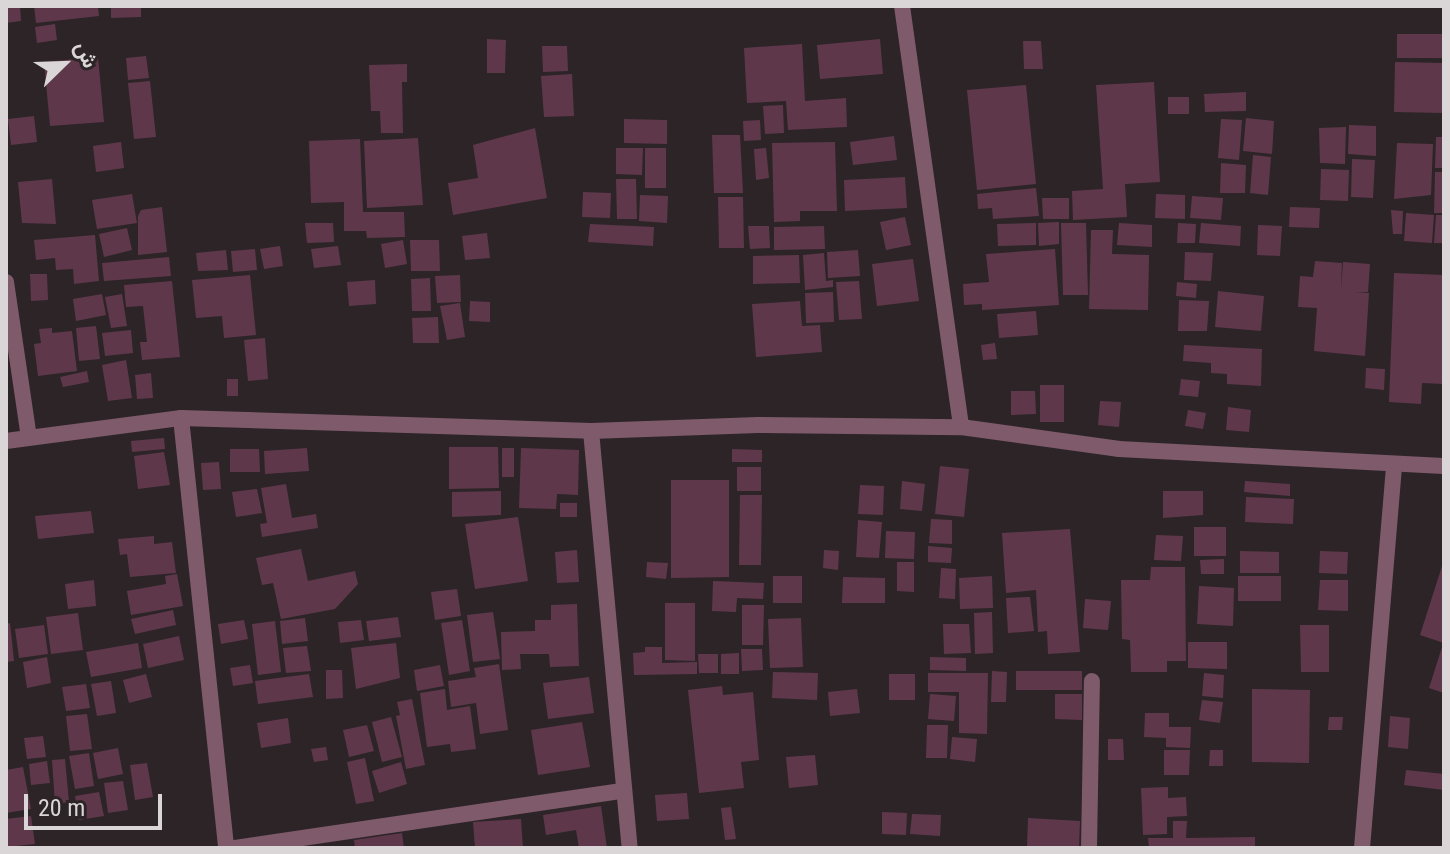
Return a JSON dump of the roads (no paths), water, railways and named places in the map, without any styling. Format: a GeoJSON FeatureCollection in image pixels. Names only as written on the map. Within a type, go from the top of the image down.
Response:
{"type":"FeatureCollection","features":[{"type":"Feature","properties":{"kind":"street"},"geometry":{"type":"LineString","coordinates":[[902,6],[961,427]]}},
{"type":"Feature","properties":{"kind":"street"},"geometry":{"type":"LineString","coordinates":[[6,282],[29,437]]}},
{"type":"Feature","properties":{"kind":"street"},"geometry":{"type":"LineString","coordinates":[[181,418],[226,848]]}},
{"type":"Feature","properties":{"kind":"street"},"geometry":{"type":"LineString","coordinates":[[6,441],[181,418],[591,431],[758,425],[961,427],[1119,449],[1444,466]]}},
{"type":"Feature","properties":{"kind":"street"},"geometry":{"type":"LineString","coordinates":[[591,431],[622,791],[630,848]]}},
{"type":"Feature","properties":{"kind":"street"},"geometry":{"type":"LineString","coordinates":[[1362,848],[1394,464]]}},
{"type":"Feature","properties":{"kind":"street"},"geometry":{"type":"LineString","coordinates":[[1089,848],[1092,681]]}},
{"type":"Feature","properties":{"kind":"street"},"geometry":{"type":"LineString","coordinates":[[235,848],[622,791]]}}]}
